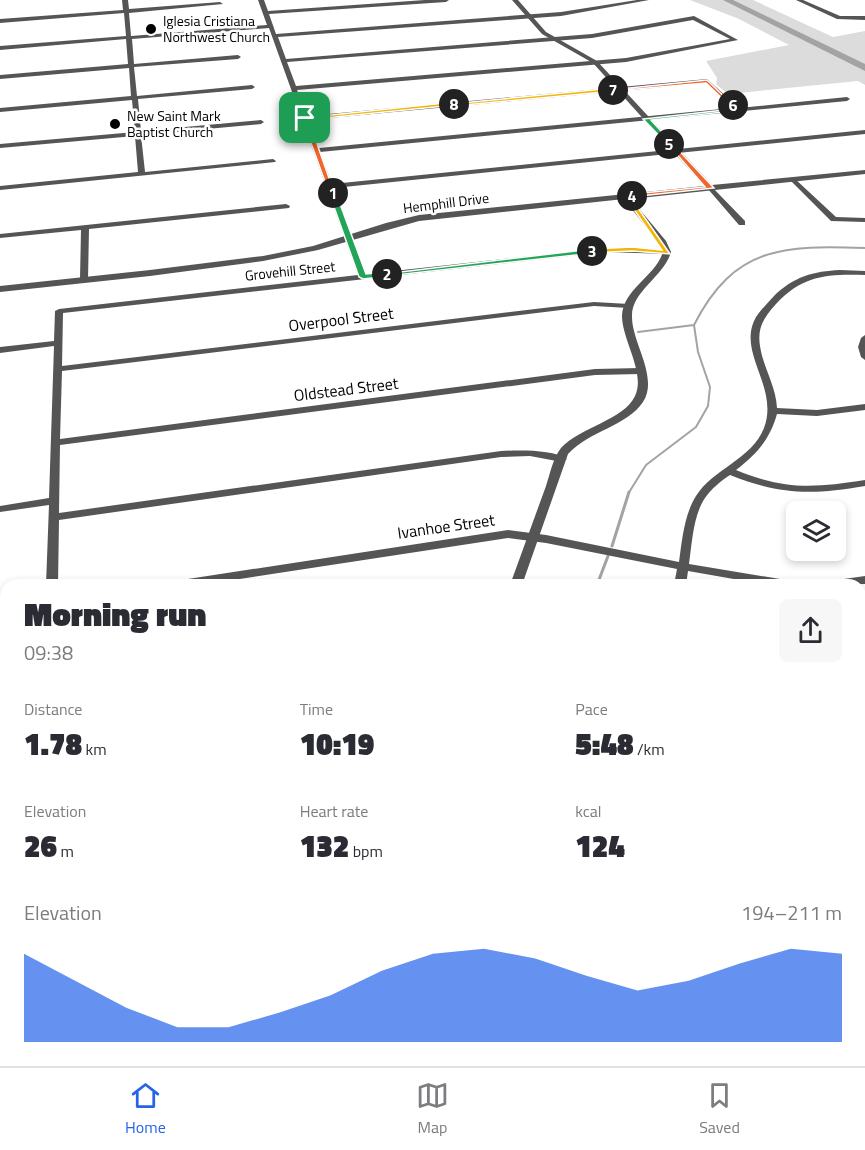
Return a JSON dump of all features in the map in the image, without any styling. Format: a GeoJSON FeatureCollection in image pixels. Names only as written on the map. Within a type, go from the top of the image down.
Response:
{"type":"FeatureCollection","features":[{"type":"Feature","properties":{"kind":"street"},"geometry":{"type":"LineString","coordinates":[[124,0],[142,174]]}},
{"type":"Feature","properties":{"kind":"street"},"geometry":{"type":"LineString","coordinates":[[261,0],[363,277]]}},
{"type":"Feature","properties":{"kind":"street"},"geometry":{"type":"LineString","coordinates":[[266,14],[446,0]]}},
{"type":"Feature","properties":{"kind":"street"},"geometry":{"type":"LineString","coordinates":[[515,0],[544,33],[580,51],[595,62],[742,223]]}},
{"type":"Feature","properties":{"kind":"street"},"geometry":{"type":"LineString","coordinates":[[275,36],[570,13],[646,0]]}},
{"type":"Feature","properties":{"kind":"street"},"geometry":{"type":"LineString","coordinates":[[799,0],[839,18],[865,18]]}},
{"type":"Feature","properties":{"kind":"street"},"geometry":{"type":"LineString","coordinates":[[0,21],[219,4]]}},
{"type":"Feature","properties":{"kind":"street"},"geometry":{"type":"LineString","coordinates":[[284,61],[601,35],[694,18],[735,40],[626,60],[294,88]]}},
{"type":"Feature","properties":{"kind":"street"},"geometry":{"type":"LineString","coordinates":[[0,48],[271,26]]}},
{"type":"Feature","properties":{"kind":"street"},"geometry":{"type":"LineString","coordinates":[[0,77],[238,57]]}},
{"type":"Feature","properties":{"kind":"street"},"geometry":{"type":"LineString","coordinates":[[305,118],[707,81],[738,110]]}},
{"type":"Feature","properties":{"kind":"street"},"geometry":{"type":"LineString","coordinates":[[0,110],[252,87]]}},
{"type":"Feature","properties":{"kind":"street"},"geometry":{"type":"LineString","coordinates":[[317,150],[847,99]]}},
{"type":"Feature","properties":{"kind":"street"},"geometry":{"type":"LineString","coordinates":[[0,146],[261,122]]}},
{"type":"Feature","properties":{"kind":"street"},"geometry":{"type":"LineString","coordinates":[[330,186],[865,132]]}},
{"type":"Feature","properties":{"kind":"street"},"geometry":{"type":"LineString","coordinates":[[0,188],[273,161]]}},
{"type":"Feature","properties":{"kind":"street","name":"Hemphill Drive"},"geometry":{"type":"LineString","coordinates":[[0,289],[238,262],[311,250],[350,240],[409,220],[865,172]]}},
{"type":"Feature","properties":{"kind":"street"},"geometry":{"type":"LineString","coordinates":[[792,179],[834,219],[865,220]]}},
{"type":"Feature","properties":{"kind":"street"},"geometry":{"type":"LineString","coordinates":[[518,579],[562,459],[570,445],[579,437],[626,411],[639,399],[644,388],[628,327],[628,306],[635,293],[662,267],[667,252],[626,197]]}},
{"type":"Feature","properties":{"kind":"street"},"geometry":{"type":"LineString","coordinates":[[0,236],[286,206]]}},
{"type":"Feature","properties":{"kind":"street"},"geometry":{"type":"LineString","coordinates":[[84,279],[85,227]]}},
{"type":"Feature","properties":{"kind":"street","name":"Grovehill Street"},"geometry":{"type":"LineString","coordinates":[[58,343],[59,311],[605,250],[667,252]]}},
{"type":"Feature","properties":{"kind":"street"},"geometry":{"type":"LineString","coordinates":[[681,579],[695,508],[701,496],[750,456],[764,438],[774,411],[772,393],[757,351],[757,324],[785,289],[797,280],[822,273],[865,273]]}},
{"type":"Feature","properties":{"kind":"street","name":"Overpool Street"},"geometry":{"type":"LineString","coordinates":[[58,369],[594,304],[628,306]]}},
{"type":"Feature","properties":{"kind":"street"},"geometry":{"type":"LineString","coordinates":[[865,338],[862,347],[865,357]]}},
{"type":"Feature","properties":{"kind":"street"},"geometry":{"type":"LineString","coordinates":[[0,350],[58,343],[52,579]]}},
{"type":"Feature","properties":{"kind":"street","name":"Oldstead Street"},"geometry":{"type":"LineString","coordinates":[[56,443],[595,372],[640,371]]}},
{"type":"Feature","properties":{"kind":"street"},"geometry":{"type":"LineString","coordinates":[[774,411],[817,413],[865,406]]}},
{"type":"Feature","properties":{"kind":"street"},"geometry":{"type":"LineString","coordinates":[[54,517],[501,454],[530,453],[562,459]]}},
{"type":"Feature","properties":{"kind":"street"},"geometry":{"type":"LineString","coordinates":[[730,471],[774,488],[793,491],[821,490],[865,483]]}},
{"type":"Feature","properties":{"kind":"street"},"geometry":{"type":"LineString","coordinates":[[0,509],[54,501]]}},
{"type":"Feature","properties":{"kind":"street","name":"Ivanhoe Street"},"geometry":{"type":"LineString","coordinates":[[213,579],[494,535],[535,537],[756,579]]}},
{"type":"Feature","properties":{"kind":"shaded area"},"geometry":{"type":"Polygon","coordinates":[[[690,0],[753,0],[833,37],[865,31],[865,85],[858,81],[728,94],[716,84],[717,78],[706,61],[789,45],[739,19],[690,0]]]}},
{"type":"Feature","properties":{"kind":"waterway"},"geometry":{"type":"LineString","coordinates":[[727,0],[865,68]]}},
{"type":"Feature","properties":{"kind":"waterway"},"geometry":{"type":"LineString","coordinates":[[694,325],[726,279],[744,265],[786,250],[865,248]]}},
{"type":"Feature","properties":{"kind":"waterway"},"geometry":{"type":"LineString","coordinates":[[629,493],[646,465],[696,427],[708,406],[710,387],[698,352],[694,325]]}},
{"type":"Feature","properties":{"kind":"waterway"},"geometry":{"type":"LineString","coordinates":[[638,332],[694,325]]}},
{"type":"Feature","properties":{"kind":"waterway"},"geometry":{"type":"LineString","coordinates":[[612,546],[629,493]]}},
{"type":"Feature","properties":{"kind":"waterway"},"geometry":{"type":"LineString","coordinates":[[599,579],[608,556]]}},
{"type":"Feature","properties":{"kind":"place","name":"Iglesia Cristiana Northwest Church"},"geometry":{"type":"Point","coordinates":[151,29]}},
{"type":"Feature","properties":{"kind":"place","name":"New Saint Mark Baptist Church"},"geometry":{"type":"Point","coordinates":[115,124]}},
{"type":"Feature","properties":{"kind":"route"},"geometry":{"type":"LineString","coordinates":[[707,81],[738,110],[646,119],[710,188],[626,197],[663,243],[667,252],[632,249],[605,250],[363,277],[305,118],[707,81]]}}]}
